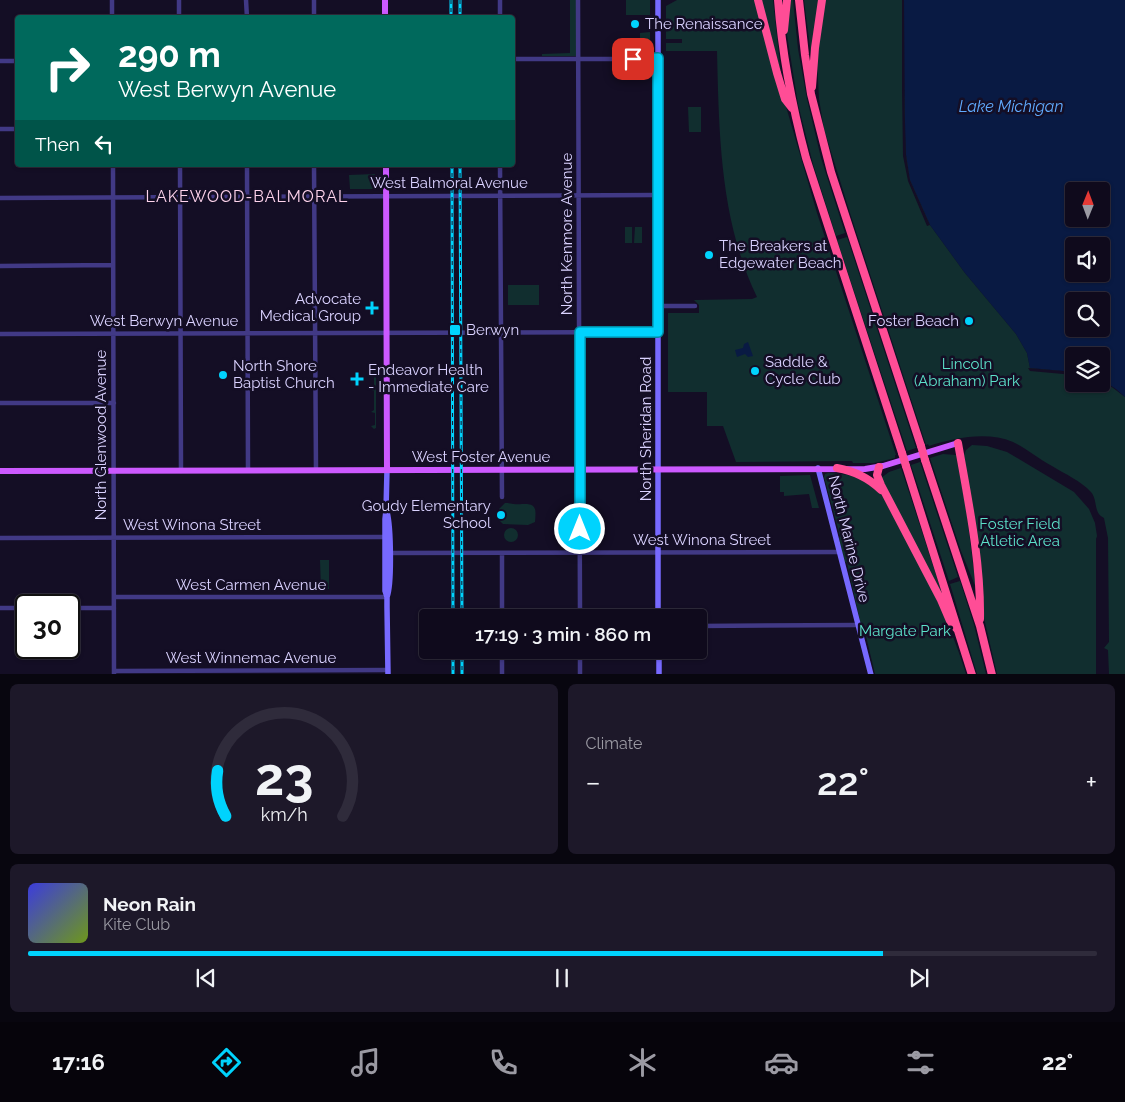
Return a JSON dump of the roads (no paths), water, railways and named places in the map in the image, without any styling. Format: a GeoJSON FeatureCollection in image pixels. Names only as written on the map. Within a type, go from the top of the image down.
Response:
{"type":"FeatureCollection","features":[{"type":"Feature","properties":{"kind":"highway"},"geometry":{"type":"LineString","coordinates":[[758,0],[782,90],[785,99],[793,109]]}},
{"type":"Feature","properties":{"kind":"highway"},"geometry":{"type":"LineString","coordinates":[[778,0],[793,109],[820,204],[972,674]]}},
{"type":"Feature","properties":{"kind":"highway"},"geometry":{"type":"LineString","coordinates":[[783,47],[787,0]]}},
{"type":"Feature","properties":{"kind":"highway"},"geometry":{"type":"LineString","coordinates":[[799,0],[805,55],[812,94],[831,172],[980,626],[992,674]]}},
{"type":"Feature","properties":{"kind":"highway"},"geometry":{"type":"LineString","coordinates":[[812,94],[816,41],[822,0]]}},
{"type":"Feature","properties":{"kind":"highway"},"geometry":{"type":"LineString","coordinates":[[958,443],[974,542],[980,626]]}},
{"type":"Feature","properties":{"kind":"highway"},"geometry":{"type":"LineString","coordinates":[[879,467],[878,476],[887,497],[950,621],[960,633]]}},
{"type":"Feature","properties":{"kind":"highway"},"geometry":{"type":"LineString","coordinates":[[837,468],[852,471],[865,478],[878,487],[887,497]]}},
{"type":"Feature","properties":{"kind":"main road"},"geometry":{"type":"LineString","coordinates":[[385,0],[385,15]]}},
{"type":"Feature","properties":{"kind":"main road","name":"North Sheridan Road"},"geometry":{"type":"LineString","coordinates":[[658,0],[658,609]]}},
{"type":"Feature","properties":{"kind":"main road"},"geometry":{"type":"LineString","coordinates":[[386,167],[387,470],[384,536],[387,553]]}},
{"type":"Feature","properties":{"kind":"main road","name":"West Foster Avenue"},"geometry":{"type":"LineString","coordinates":[[0,471],[865,469],[879,467],[958,443]]}},
{"type":"Feature","properties":{"kind":"main road","name":"North Marine Drive"},"geometry":{"type":"LineString","coordinates":[[818,468],[871,674]]}},
{"type":"Feature","properties":{"kind":"main road"},"geometry":{"type":"LineString","coordinates":[[386,510],[389,520],[385,591],[387,597],[388,672]]}},
{"type":"Feature","properties":{"kind":"main road"},"geometry":{"type":"LineString","coordinates":[[658,659],[659,674]]}},
{"type":"Feature","properties":{"kind":"street"},"geometry":{"type":"LineString","coordinates":[[112,0],[112,15]]}},
{"type":"Feature","properties":{"kind":"street"},"geometry":{"type":"LineString","coordinates":[[179,0],[179,15]]}},
{"type":"Feature","properties":{"kind":"street"},"geometry":{"type":"LineString","coordinates":[[246,0],[247,15]]}},
{"type":"Feature","properties":{"kind":"street"},"geometry":{"type":"LineString","coordinates":[[314,0],[314,15]]}},
{"type":"Feature","properties":{"kind":"street"},"geometry":{"type":"LineString","coordinates":[[500,0],[500,15]]}},
{"type":"Feature","properties":{"kind":"street","name":"North Kenmore Avenue"},"geometry":{"type":"LineString","coordinates":[[578,0],[580,609]]}},
{"type":"Feature","properties":{"kind":"street"},"geometry":{"type":"LineString","coordinates":[[515,59],[658,58]]}},
{"type":"Feature","properties":{"kind":"street"},"geometry":{"type":"LineString","coordinates":[[0,61],[15,61]]}},
{"type":"Feature","properties":{"kind":"street"},"geometry":{"type":"LineString","coordinates":[[0,129],[15,129]]}},
{"type":"Feature","properties":{"kind":"street","name":"North Glenwood Avenue"},"geometry":{"type":"LineString","coordinates":[[113,167],[114,673]]}},
{"type":"Feature","properties":{"kind":"street"},"geometry":{"type":"LineString","coordinates":[[180,167],[181,471]]}},
{"type":"Feature","properties":{"kind":"street"},"geometry":{"type":"LineString","coordinates":[[247,167],[248,470]]}},
{"type":"Feature","properties":{"kind":"street"},"geometry":{"type":"LineString","coordinates":[[314,167],[316,470]]}},
{"type":"Feature","properties":{"kind":"street"},"geometry":{"type":"LineString","coordinates":[[500,167],[502,496]]}},
{"type":"Feature","properties":{"kind":"street","name":"West Balmoral Avenue"},"geometry":{"type":"LineString","coordinates":[[0,198],[658,195]]}},
{"type":"Feature","properties":{"kind":"street"},"geometry":{"type":"LineString","coordinates":[[0,266],[113,265]]}},
{"type":"Feature","properties":{"kind":"street"},"geometry":{"type":"LineString","coordinates":[[658,306],[695,306]]}},
{"type":"Feature","properties":{"kind":"street","name":"West Berwyn Avenue"},"geometry":{"type":"LineString","coordinates":[[0,334],[658,332]]}},
{"type":"Feature","properties":{"kind":"street"},"geometry":{"type":"LineString","coordinates":[[0,403],[114,403]]}},
{"type":"Feature","properties":{"kind":"street","name":"West Winona Street"},"geometry":{"type":"LineString","coordinates":[[0,538],[384,536]]}},
{"type":"Feature","properties":{"kind":"street","name":"West Winona Street"},"geometry":{"type":"LineString","coordinates":[[387,553],[840,552]]}},
{"type":"Feature","properties":{"kind":"street"},"geometry":{"type":"LineString","coordinates":[[502,553],[502,609]]}},
{"type":"Feature","properties":{"kind":"street","name":"West Carmen Avenue"},"geometry":{"type":"LineString","coordinates":[[114,597],[387,597]]}},
{"type":"Feature","properties":{"kind":"street"},"geometry":{"type":"LineString","coordinates":[[0,608],[15,608]]}},
{"type":"Feature","properties":{"kind":"street"},"geometry":{"type":"LineString","coordinates":[[80,608],[114,608]]}},
{"type":"Feature","properties":{"kind":"street"},"geometry":{"type":"LineString","coordinates":[[707,626],[858,625]]}},
{"type":"Feature","properties":{"kind":"street"},"geometry":{"type":"LineString","coordinates":[[502,659],[502,674]]}},
{"type":"Feature","properties":{"kind":"street"},"geometry":{"type":"LineString","coordinates":[[580,659],[580,674]]}},
{"type":"Feature","properties":{"kind":"street","name":"West Winnemac Avenue"},"geometry":{"type":"LineString","coordinates":[[114,673],[388,672]]}},
{"type":"Feature","properties":{"kind":"water","name":"Lake Michigan"},"geometry":{"type":"Polygon","coordinates":[[[904,0],[1125,0],[1125,397],[1110,385],[1110,347],[1065,347],[1065,371],[1030,368],[1027,353],[1016,334],[965,273],[930,225],[910,180],[906,155],[904,0]]]}},
{"type":"Feature","properties":{"kind":"water"},"geometry":{"type":"Polygon","coordinates":[[[748,342],[753,356],[748,357],[745,354],[737,357],[735,350],[743,348],[744,344],[748,342]]]}},
{"type":"Feature","properties":{"kind":"railway"},"geometry":{"type":"LineString","coordinates":[[451,0],[451,15]]}},
{"type":"Feature","properties":{"kind":"railway"},"geometry":{"type":"LineString","coordinates":[[460,0],[460,15]]}},
{"type":"Feature","properties":{"kind":"railway"},"geometry":{"type":"LineString","coordinates":[[452,167],[453,609]]}},
{"type":"Feature","properties":{"kind":"railway"},"geometry":{"type":"LineString","coordinates":[[460,167],[462,609]]}},
{"type":"Feature","properties":{"kind":"railway"},"geometry":{"type":"LineString","coordinates":[[453,659],[453,674]]}},
{"type":"Feature","properties":{"kind":"railway"},"geometry":{"type":"LineString","coordinates":[[462,659],[462,674]]}},
{"type":"Feature","properties":{"kind":"place","name":"The Renaissance"},"geometry":{"type":"Point","coordinates":[635,24]}},
{"type":"Feature","properties":{"kind":"place","name":"The Breakers at Edgewater Beach"},"geometry":{"type":"Point","coordinates":[709,255]}},
{"type":"Feature","properties":{"kind":"place","name":"Advocate Medical Group"},"geometry":{"type":"Point","coordinates":[372,308]}},
{"type":"Feature","properties":{"kind":"place","name":"Foster Beach"},"geometry":{"type":"Point","coordinates":[969,321]}},
{"type":"Feature","properties":{"kind":"place","name":"Berwyn"},"geometry":{"type":"Point","coordinates":[455,330]}},
{"type":"Feature","properties":{"kind":"place","name":"Saddle & Cycle Club"},"geometry":{"type":"Point","coordinates":[755,371]}},
{"type":"Feature","properties":{"kind":"place","name":"North Shore Baptist Church"},"geometry":{"type":"Point","coordinates":[223,375]}},
{"type":"Feature","properties":{"kind":"place","name":"Endeavor Health - Immediate Care"},"geometry":{"type":"Point","coordinates":[357,379]}},
{"type":"Feature","properties":{"kind":"place","name":"Goudy Elementary School"},"geometry":{"type":"Point","coordinates":[501,515]}},
{"type":"Feature","properties":{"kind":"district","name":"LAKEWOOD-BALMORAL"},"geometry":{"type":"Point","coordinates":[247,196]}},
{"type":"Feature","properties":{"kind":"park label","name":"Lincoln (Abraham) Park"},"geometry":{"type":"Point","coordinates":[967,372]}},
{"type":"Feature","properties":{"kind":"park label","name":"Foster Field Atletic Area"},"geometry":{"type":"Point","coordinates":[1020,532]}},
{"type":"Feature","properties":{"kind":"park label","name":"Margate Park"},"geometry":{"type":"Point","coordinates":[905,631]}}]}
